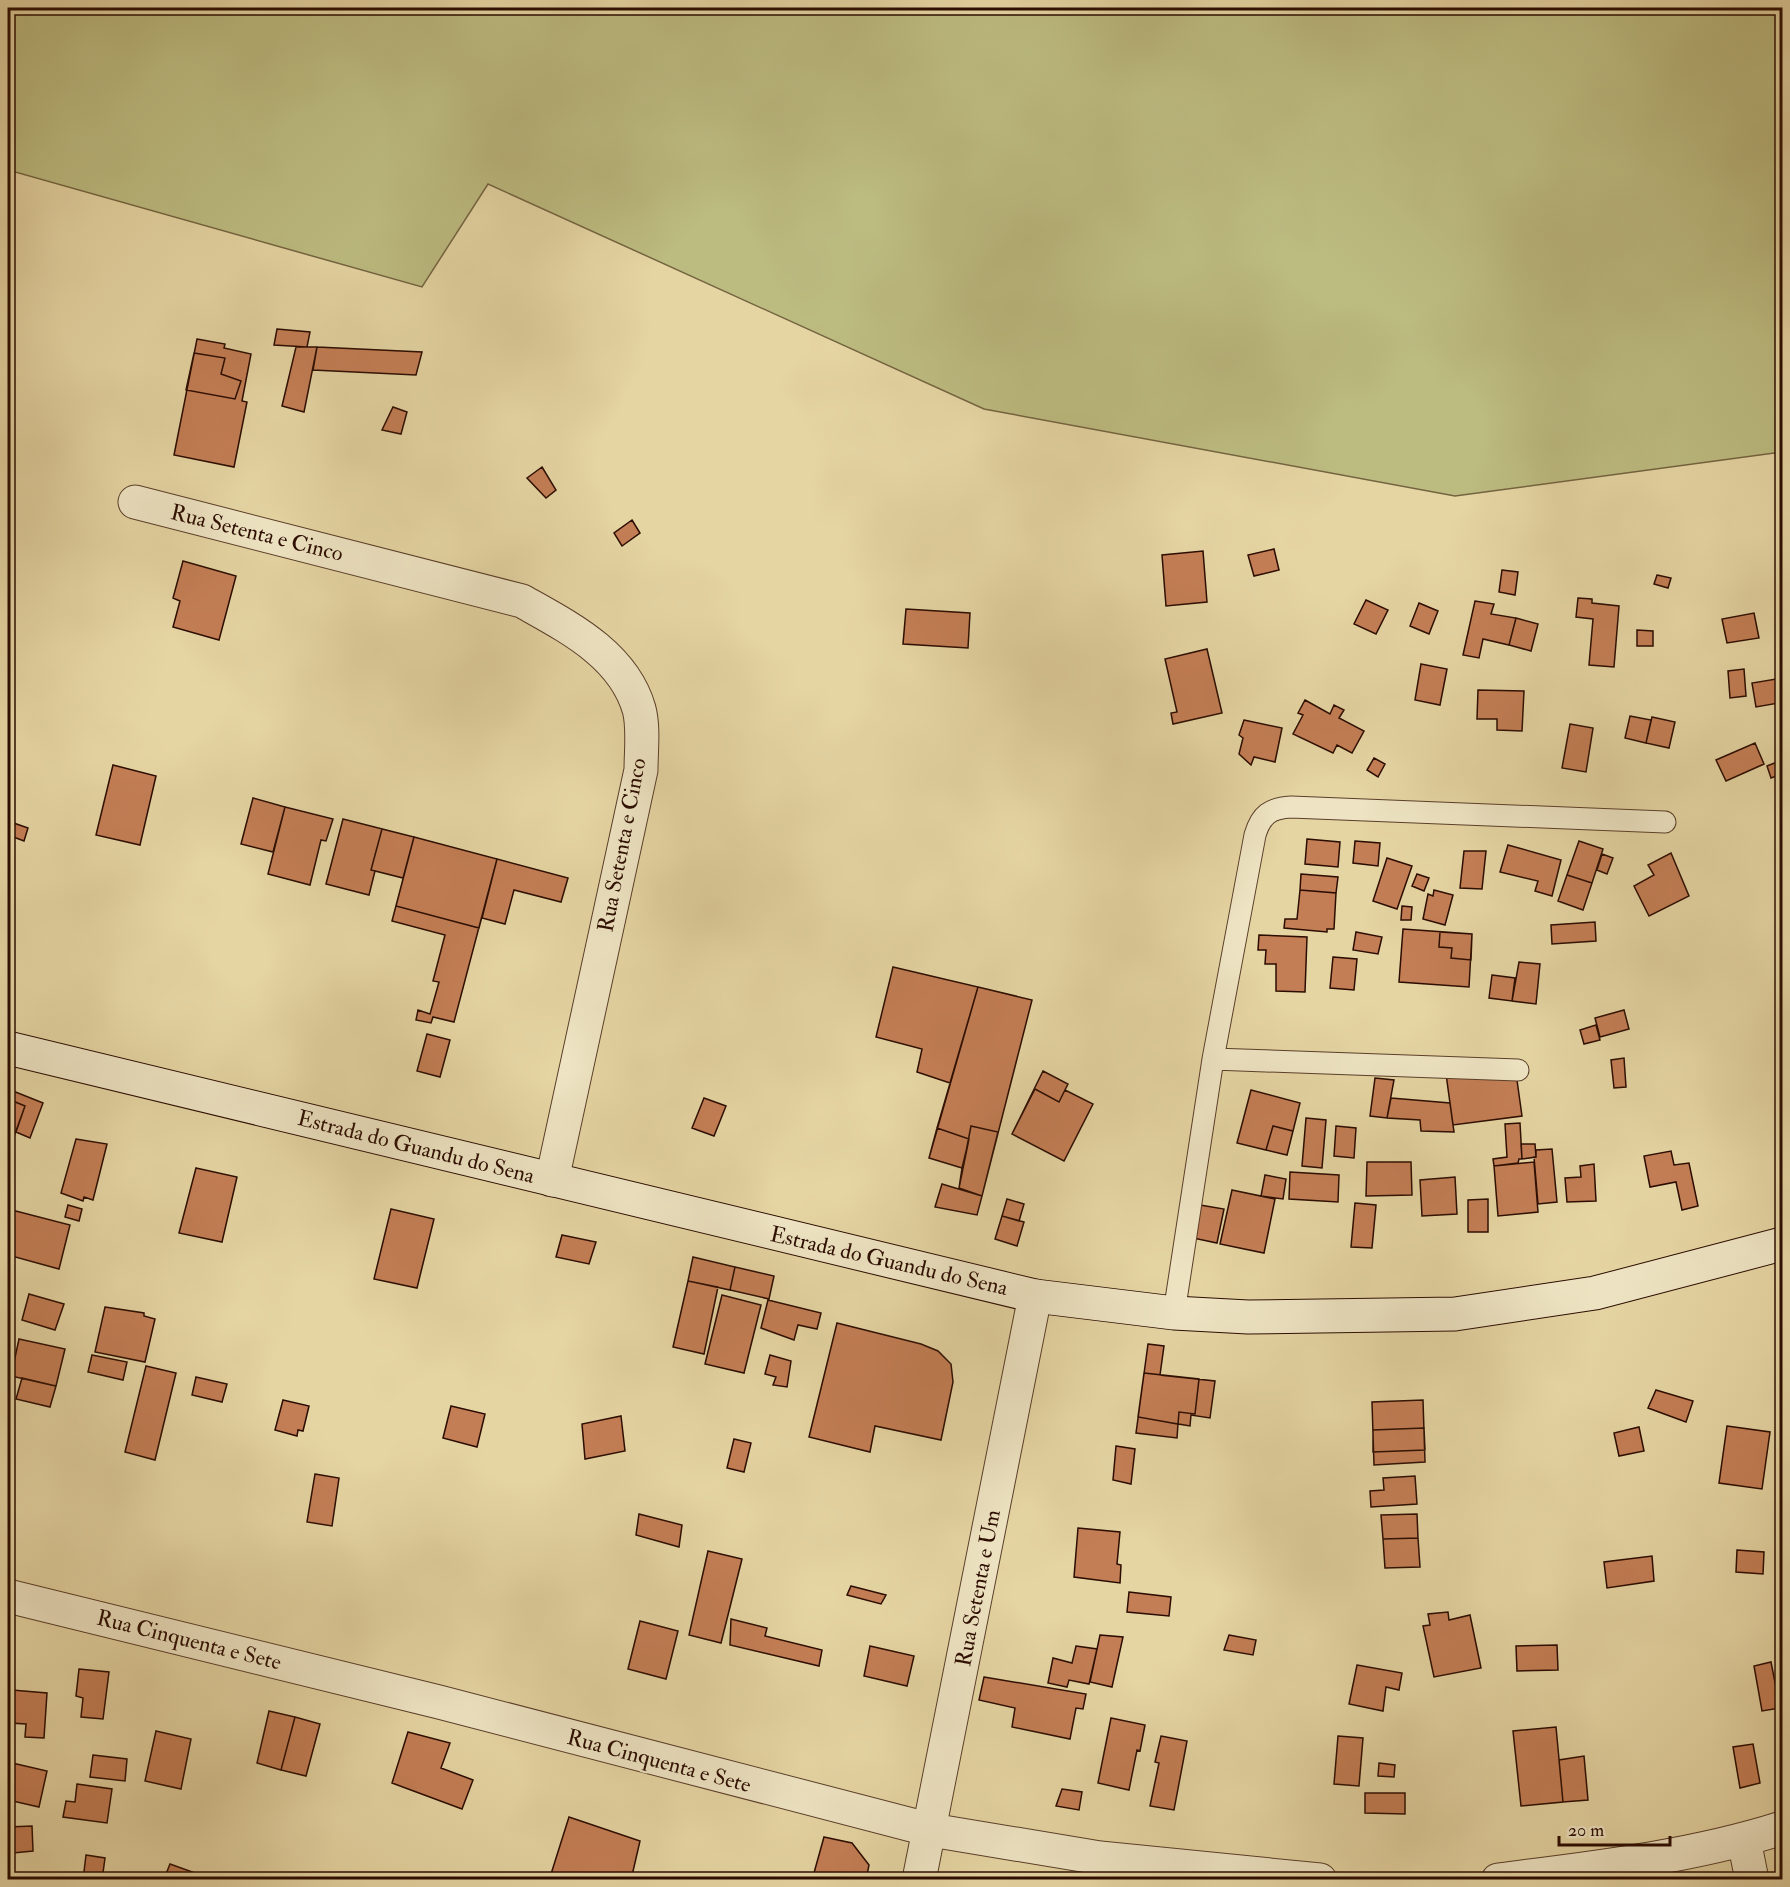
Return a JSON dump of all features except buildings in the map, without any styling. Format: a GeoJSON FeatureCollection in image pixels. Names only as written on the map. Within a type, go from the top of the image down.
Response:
{"type":"FeatureCollection","features":[{"type":"Feature","properties":{"kind":"street","name":"Rua Setenta e Cinco"},"geometry":{"type":"LineString","coordinates":[[135,502],[522,601],[580,634],[617,667],[640,710],[641,770],[552,1180]]}},
{"type":"Feature","properties":{"kind":"street","name":"Estrada do Guandu do Sena"},"geometry":{"type":"LineString","coordinates":[[8,1048],[1035,1296],[1174,1313],[1338,1317],[1455,1314],[1595,1293],[1782,1244]]}},
{"type":"Feature","properties":{"kind":"street","name":"Rua Setenta e Um"},"geometry":{"type":"LineString","coordinates":[[919,1880],[931,1830],[1035,1296]]}},
{"type":"Feature","properties":{"kind":"street","name":"Rua Cinquenta e Sete"},"geometry":{"type":"LineString","coordinates":[[8,1596],[439,1702],[931,1830],[1100,1857],[1320,1880]]}},
{"type":"Feature","properties":{"kind":"street"},"geometry":{"type":"LineString","coordinates":[[1498,1880],[1587,1869],[1744,1840],[1782,1828]]}},
{"type":"Feature","properties":{"kind":"street"},"geometry":{"type":"LineString","coordinates":[[1744,1840],[1752,1880]]}},
{"type":"Feature","properties":{"kind":"lane"},"geometry":{"type":"LineString","coordinates":[[1174,1313],[1213,1059],[1255,835],[1262,818],[1268,812],[1278,807],[1291,807],[1665,822]]}},
{"type":"Feature","properties":{"kind":"lane"},"geometry":{"type":"LineString","coordinates":[[1213,1059],[1518,1070]]}},
{"type":"Feature","properties":{"kind":"shaded area"},"geometry":{"type":"Polygon","coordinates":[[[8,8],[1782,8],[1782,452],[1455,496],[984,409],[488,184],[422,287],[8,170],[8,8]]]}}]}
